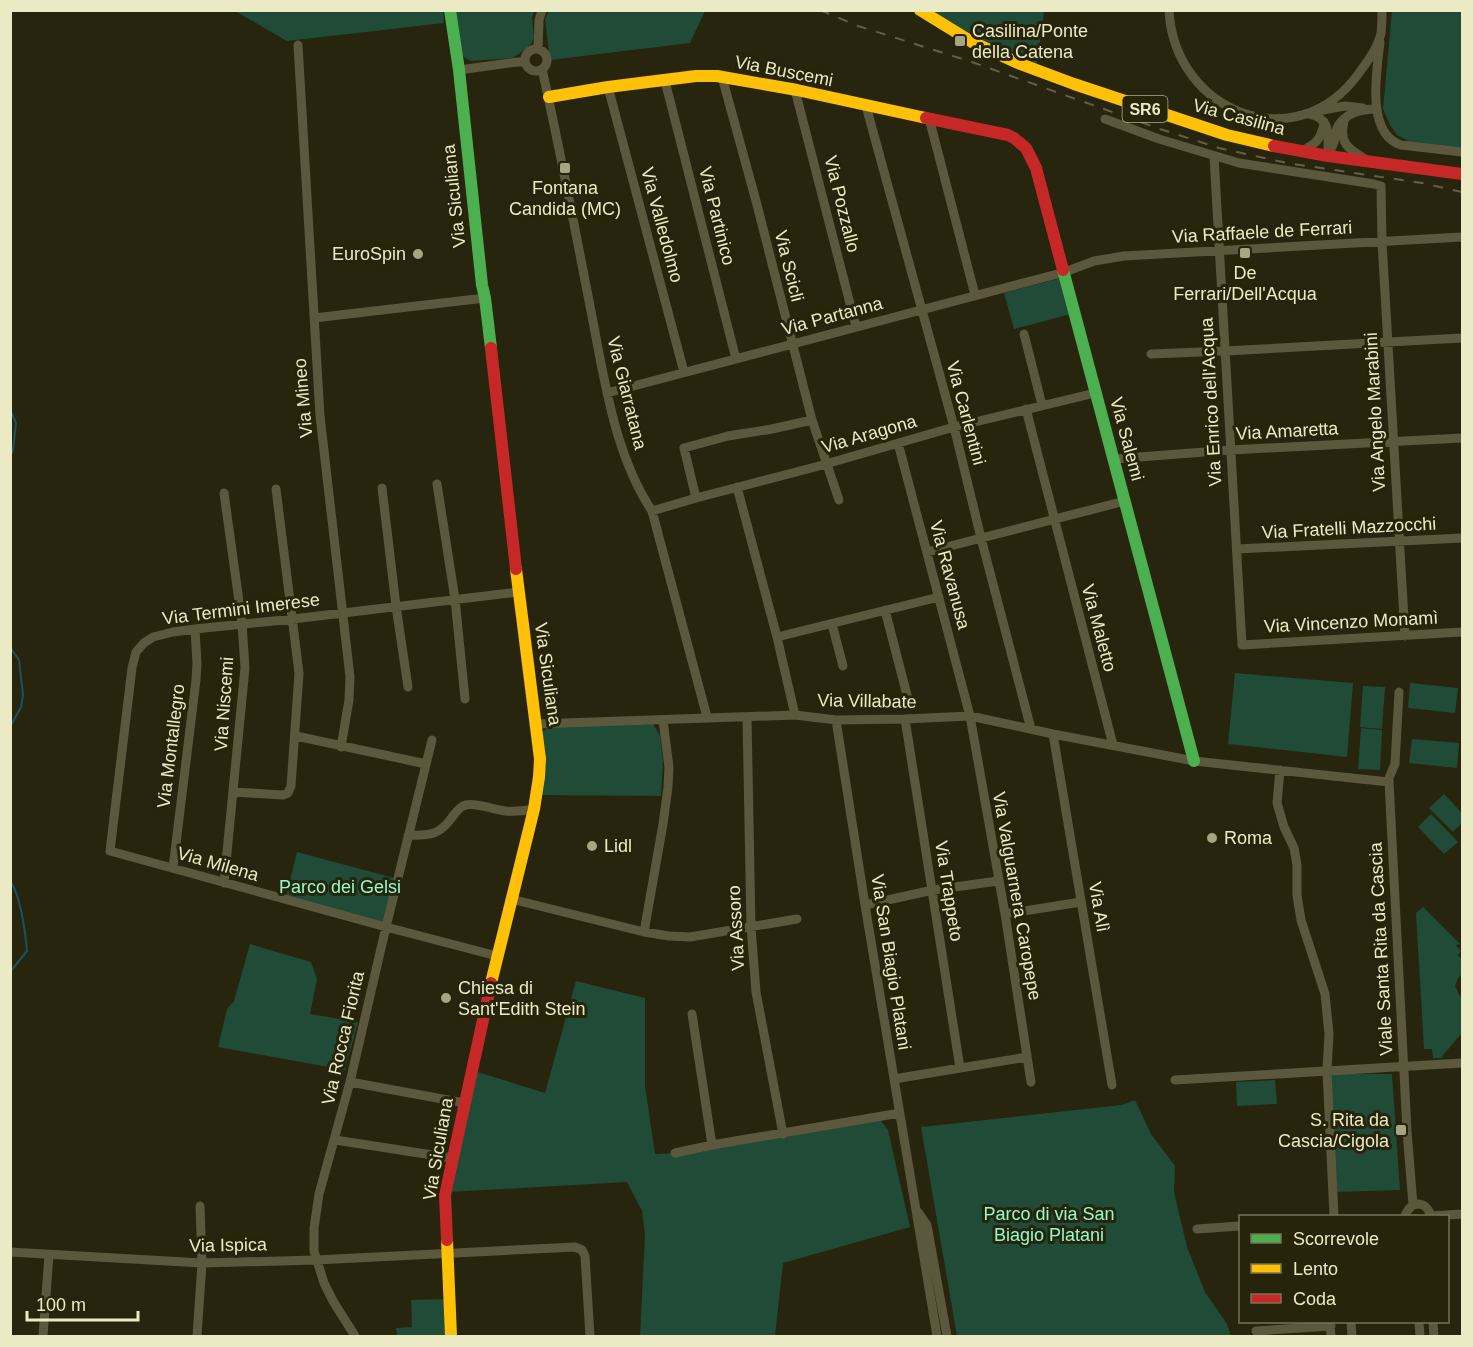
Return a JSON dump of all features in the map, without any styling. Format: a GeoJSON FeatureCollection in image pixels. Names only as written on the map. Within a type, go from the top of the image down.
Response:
{"type":"FeatureCollection","features":[{"type":"Feature","properties":{"kind":"street","name":"Via Siculiana"},"geometry":{"type":"LineString","coordinates":[[450,10],[459,70],[482,285],[540,764],[534,809],[497,956],[445,1195],[451,1336]]}},
{"type":"Feature","properties":{"kind":"street"},"geometry":{"type":"LineString","coordinates":[[538,49],[539,20],[542,10]]}},
{"type":"Feature","properties":{"kind":"street","name":"Via Casilina"},"geometry":{"type":"LineString","coordinates":[[920,10],[979,46],[1044,73],[1212,131],[1263,144],[1328,156],[1462,174]]}},
{"type":"Feature","properties":{"kind":"street"},"geometry":{"type":"LineString","coordinates":[[1169,10],[1174,40],[1182,61],[1197,82],[1214,98],[1231,109],[1261,118],[1288,119],[1345,106],[1373,109]]}},
{"type":"Feature","properties":{"kind":"street"},"geometry":{"type":"LineString","coordinates":[[1383,10],[1373,109],[1386,133],[1397,143],[1462,152]]}},
{"type":"Feature","properties":{"kind":"street"},"geometry":{"type":"LineString","coordinates":[[1310,114],[1331,103],[1352,83],[1370,58],[1381,35]]}},
{"type":"Feature","properties":{"kind":"street","name":"Via Mineo"},"geometry":{"type":"LineString","coordinates":[[298,45],[320,416],[350,689],[341,747]]}},
{"type":"Feature","properties":{"kind":"street"},"geometry":{"type":"LineString","coordinates":[[538,49],[545,53],[548,59],[542,69],[533,70],[525,61],[528,52],[538,49]]}},
{"type":"Feature","properties":{"kind":"street"},"geometry":{"type":"LineString","coordinates":[[459,70],[525,61]]}},
{"type":"Feature","properties":{"kind":"street","name":"Via Giarratana"},"geometry":{"type":"LineString","coordinates":[[542,69],[607,393],[626,458],[637,486],[652,511],[707,717]]}},
{"type":"Feature","properties":{"kind":"street","name":"Via Buscemi"},"geometry":{"type":"LineString","coordinates":[[549,97],[608,87],[701,76],[722,77],[795,90],[1011,136]]}},
{"type":"Feature","properties":{"kind":"street","name":"Via Scicli"},"geometry":{"type":"LineString","coordinates":[[722,77],[812,420],[839,500]]}},
{"type":"Feature","properties":{"kind":"street","name":"Via Partinico"},"geometry":{"type":"LineString","coordinates":[[665,81],[736,359]]}},
{"type":"Feature","properties":{"kind":"street","name":"Via Valledolmo"},"geometry":{"type":"LineString","coordinates":[[608,87],[684,372]]}},
{"type":"Feature","properties":{"kind":"street","name":"Via Pozzallo"},"geometry":{"type":"LineString","coordinates":[[795,90],[856,327]]}},
{"type":"Feature","properties":{"kind":"street","name":"Via Carlentini"},"geometry":{"type":"LineString","coordinates":[[866,106],[954,427],[1031,729]]}},
{"type":"Feature","properties":{"kind":"street"},"geometry":{"type":"LineString","coordinates":[[1328,156],[1337,129],[1344,118],[1354,112],[1373,109]]}},
{"type":"Feature","properties":{"kind":"street"},"geometry":{"type":"LineString","coordinates":[[1310,114],[1318,116],[1325,122],[1328,134],[1328,156]]}},
{"type":"Feature","properties":{"kind":"street"},"geometry":{"type":"LineString","coordinates":[[929,118],[975,295]]}},
{"type":"Feature","properties":{"kind":"street"},"geometry":{"type":"LineString","coordinates":[[1344,118],[1342,132],[1345,144],[1370,162]]}},
{"type":"Feature","properties":{"kind":"street"},"geometry":{"type":"LineString","coordinates":[[1105,119],[1214,156]]}},
{"type":"Feature","properties":{"kind":"street"},"geometry":{"type":"LineString","coordinates":[[1302,151],[1318,140],[1325,122]]}},
{"type":"Feature","properties":{"kind":"street","name":"Via Salemi"},"geometry":{"type":"LineString","coordinates":[[1011,136],[1025,146],[1034,161],[1194,761]]}},
{"type":"Feature","properties":{"kind":"street","name":"Via Angelo Marabini"},"geometry":{"type":"LineString","coordinates":[[1214,156],[1254,166],[1381,186],[1392,442],[1405,636]]}},
{"type":"Feature","properties":{"kind":"street","name":"Via Enrico dell'Acqua"},"geometry":{"type":"LineString","coordinates":[[1214,156],[1242,645]]}},
{"type":"Feature","properties":{"kind":"street","name":"Via Raffaele de Ferrari"},"geometry":{"type":"LineString","coordinates":[[1065,272],[1090,262],[1138,254],[1462,237]]}},
{"type":"Feature","properties":{"kind":"street","name":"Via Partanna"},"geometry":{"type":"LineString","coordinates":[[607,393],[1065,272]]}},
{"type":"Feature","properties":{"kind":"street"},"geometry":{"type":"LineString","coordinates":[[314,318],[485,298]]}},
{"type":"Feature","properties":{"kind":"street"},"geometry":{"type":"LineString","coordinates":[[1024,334],[1042,405]]}},
{"type":"Feature","properties":{"kind":"street"},"geometry":{"type":"LineString","coordinates":[[1151,354],[1462,338]]}},
{"type":"Feature","properties":{"kind":"street","name":"Via Aragona"},"geometry":{"type":"LineString","coordinates":[[652,511],[954,427],[1095,393]]}},
{"type":"Feature","properties":{"kind":"street","name":"Via Maletto"},"geometry":{"type":"LineString","coordinates":[[1026,409],[1113,745]]}},
{"type":"Feature","properties":{"kind":"street"},"geometry":{"type":"LineString","coordinates":[[696,498],[684,448],[728,436],[812,420]]}},
{"type":"Feature","properties":{"kind":"street","name":"Via Amaretta"},"geometry":{"type":"LineString","coordinates":[[1114,459],[1230,450],[1462,438]]}},
{"type":"Feature","properties":{"kind":"street","name":"Via Ravanusa"},"geometry":{"type":"LineString","coordinates":[[898,443],[970,716]]}},
{"type":"Feature","properties":{"kind":"street"},"geometry":{"type":"LineString","coordinates":[[437,484],[454,599],[465,699]]}},
{"type":"Feature","properties":{"kind":"street"},"geometry":{"type":"LineString","coordinates":[[382,488],[408,687]]}},
{"type":"Feature","properties":{"kind":"street"},"geometry":{"type":"LineString","coordinates":[[736,488],[777,637],[795,715]]}},
{"type":"Feature","properties":{"kind":"street"},"geometry":{"type":"LineString","coordinates":[[233,792],[281,796],[288,793],[291,786],[299,673],[276,489]]}},
{"type":"Feature","properties":{"kind":"street","name":"Via Niscemi"},"geometry":{"type":"LineString","coordinates":[[224,493],[242,623],[245,668],[224,883]]}},
{"type":"Feature","properties":{"kind":"street"},"geometry":{"type":"LineString","coordinates":[[927,552],[1125,501]]}},
{"type":"Feature","properties":{"kind":"street","name":"Via Fratelli Mazzocchi"},"geometry":{"type":"LineString","coordinates":[[1237,549],[1462,538]]}},
{"type":"Feature","properties":{"kind":"street","name":"Via Termini Imerese"},"geometry":{"type":"LineString","coordinates":[[110,851],[134,658],[139,648],[153,637],[242,623],[519,592]]}},
{"type":"Feature","properties":{"kind":"street"},"geometry":{"type":"LineString","coordinates":[[777,637],[939,597]]}},
{"type":"Feature","properties":{"kind":"street"},"geometry":{"type":"LineString","coordinates":[[885,610],[908,699]]}},
{"type":"Feature","properties":{"kind":"street"},"geometry":{"type":"LineString","coordinates":[[832,624],[843,666]]}},
{"type":"Feature","properties":{"kind":"street","name":"Via Montallegro"},"geometry":{"type":"LineString","coordinates":[[173,868],[196,680],[195,629]]}},
{"type":"Feature","properties":{"kind":"street","name":"Via Vincenzo Monamì"},"geometry":{"type":"LineString","coordinates":[[1242,645],[1462,632]]}},
{"type":"Feature","properties":{"kind":"street","name":"Viale Santa Rita da Cascia"},"geometry":{"type":"LineString","coordinates":[[1399,692],[1395,764],[1389,782],[1413,1205]]}},
{"type":"Feature","properties":{"kind":"street","name":"Via Villabate"},"geometry":{"type":"LineString","coordinates":[[536,724],[795,715],[836,720],[970,716],[1194,761],[1389,782]]}},
{"type":"Feature","properties":{"kind":"street","name":"Via Valguarnera Caropepe"},"geometry":{"type":"LineString","coordinates":[[970,716],[1005,914],[1031,1082]]}},
{"type":"Feature","properties":{"kind":"street","name":"Via Assoro"},"geometry":{"type":"LineString","coordinates":[[747,717],[750,927],[756,992],[783,1134]]}},
{"type":"Feature","properties":{"kind":"street","name":"Via Trappeto"},"geometry":{"type":"LineString","coordinates":[[904,719],[960,1068]]}},
{"type":"Feature","properties":{"kind":"street"},"geometry":{"type":"LineString","coordinates":[[644,932],[668,787],[669,766],[663,720]]}},
{"type":"Feature","properties":{"kind":"street","name":"Via San Biagio Platani"},"geometry":{"type":"LineString","coordinates":[[836,720],[937,1336]]}},
{"type":"Feature","properties":{"kind":"street","name":"Via Alì"},"geometry":{"type":"LineString","coordinates":[[1053,734],[1112,1085]]}},
{"type":"Feature","properties":{"kind":"street"},"geometry":{"type":"LineString","coordinates":[[296,736],[426,764]]}},
{"type":"Feature","properties":{"kind":"street","name":"Via Rocca Fiorita"},"geometry":{"type":"LineString","coordinates":[[355,1336],[327,1292],[316,1260],[314,1236],[318,1200],[350,1082],[432,740]]}},
{"type":"Feature","properties":{"kind":"street"},"geometry":{"type":"LineString","coordinates":[[1280,770],[1277,803],[1284,827],[1294,848],[1301,920],[1325,994],[1329,1034],[1327,1071],[1334,1215]]}},
{"type":"Feature","properties":{"kind":"street"},"geometry":{"type":"LineString","coordinates":[[408,835],[428,835],[437,832],[464,805],[470,804],[508,811],[534,809]]}},
{"type":"Feature","properties":{"kind":"street","name":"Via Milena"},"geometry":{"type":"LineString","coordinates":[[110,851],[497,956]]}},
{"type":"Feature","properties":{"kind":"street"},"geometry":{"type":"LineString","coordinates":[[865,905],[998,881]]}},
{"type":"Feature","properties":{"kind":"street"},"geometry":{"type":"LineString","coordinates":[[511,899],[644,932],[669,936],[690,936],[797,919]]}},
{"type":"Feature","properties":{"kind":"street"},"geometry":{"type":"LineString","coordinates":[[1005,914],[1081,903]]}},
{"type":"Feature","properties":{"kind":"street"},"geometry":{"type":"LineString","coordinates":[[692,1014],[712,1145]]}},
{"type":"Feature","properties":{"kind":"street"},"geometry":{"type":"LineString","coordinates":[[894,1079],[1027,1057]]}},
{"type":"Feature","properties":{"kind":"street"},"geometry":{"type":"LineString","coordinates":[[1175,1080],[1462,1063]]}},
{"type":"Feature","properties":{"kind":"street"},"geometry":{"type":"LineString","coordinates":[[350,1082],[464,1103]]}},
{"type":"Feature","properties":{"kind":"street"},"geometry":{"type":"LineString","coordinates":[[675,1153],[900,1113]]}},
{"type":"Feature","properties":{"kind":"street"},"geometry":{"type":"LineString","coordinates":[[335,1140],[452,1158]]}},
{"type":"Feature","properties":{"kind":"street"},"geometry":{"type":"LineString","coordinates":[[1405,1215],[1413,1205],[1420,1204],[1429,1210],[1431,1215]]}},
{"type":"Feature","properties":{"kind":"street"},"geometry":{"type":"LineString","coordinates":[[197,1336],[202,1263],[200,1206]]}},
{"type":"Feature","properties":{"kind":"street","name":"Via San Biagio Platani"},"geometry":{"type":"LineString","coordinates":[[916,1210],[927,1225],[947,1336]]}},
{"type":"Feature","properties":{"kind":"street"},"geometry":{"type":"LineString","coordinates":[[1446,1215],[1462,1214]]}},
{"type":"Feature","properties":{"kind":"street"},"geometry":{"type":"LineString","coordinates":[[1197,1230],[1239,1226]]}},
{"type":"Feature","properties":{"kind":"street","name":"Via Ispica"},"geometry":{"type":"LineString","coordinates":[[10,1252],[202,1263],[316,1260],[576,1247],[582,1250],[585,1256],[590,1336]]}},
{"type":"Feature","properties":{"kind":"street"},"geometry":{"type":"LineString","coordinates":[[43,1336],[49,1255]]}},
{"type":"Feature","properties":{"kind":"street"},"geometry":{"type":"LineString","coordinates":[[1256,1331],[1330,1324],[1331,1336]]}},
{"type":"Feature","properties":{"kind":"green space"},"geometry":{"type":"Polygon","coordinates":[[[549,10],[705,11],[690,43],[550,60],[545,19],[549,10]]]}},
{"type":"Feature","properties":{"kind":"green space"},"geometry":{"type":"Polygon","coordinates":[[[235,11],[443,11],[444,23],[287,41],[235,11]]]}},
{"type":"Feature","properties":{"kind":"green space"},"geometry":{"type":"Polygon","coordinates":[[[455,11],[534,11],[532,18],[534,38],[531,44],[512,58],[471,61],[461,54],[455,11]]]}},
{"type":"Feature","properties":{"kind":"green space"},"geometry":{"type":"Polygon","coordinates":[[[931,11],[1044,11],[1037,64],[982,41],[931,11]]]}},
{"type":"Feature","properties":{"kind":"green space"},"geometry":{"type":"Polygon","coordinates":[[[1392,11],[1462,11],[1462,150],[1410,142],[1397,135],[1390,125],[1383,109],[1392,11]]]}},
{"type":"Feature","properties":{"kind":"green space"},"geometry":{"type":"Polygon","coordinates":[[[1061,278],[1071,314],[1014,329],[1004,293],[1061,278]]]}},
{"type":"Feature","properties":{"kind":"green space"},"geometry":{"type":"Polygon","coordinates":[[[1235,673],[1353,683],[1347,757],[1228,744],[1235,673]]]}},
{"type":"Feature","properties":{"kind":"green space"},"geometry":{"type":"Polygon","coordinates":[[[1410,683],[1458,688],[1455,713],[1408,708],[1410,683]]]}},
{"type":"Feature","properties":{"kind":"green space"},"geometry":{"type":"Polygon","coordinates":[[[1363,686],[1385,687],[1382,729],[1360,727],[1363,686]]]}},
{"type":"Feature","properties":{"kind":"green space"},"geometry":{"type":"Polygon","coordinates":[[[653,724],[660,736],[663,761],[661,796],[540,795],[542,732],[551,725],[653,724]]]}},
{"type":"Feature","properties":{"kind":"green space"},"geometry":{"type":"Polygon","coordinates":[[[1361,728],[1382,730],[1380,770],[1358,769],[1361,728]]]}},
{"type":"Feature","properties":{"kind":"green space"},"geometry":{"type":"Polygon","coordinates":[[[1412,739],[1459,743],[1457,768],[1409,763],[1412,739]]]}},
{"type":"Feature","properties":{"kind":"green space"},"geometry":{"type":"Polygon","coordinates":[[[1444,794],[1462,813],[1462,823],[1453,832],[1429,808],[1444,794]]]}},
{"type":"Feature","properties":{"kind":"green space"},"geometry":{"type":"Polygon","coordinates":[[[1431,814],[1458,842],[1444,854],[1418,827],[1431,814]]]}},
{"type":"Feature","properties":{"kind":"green space","name":"Parco dei Gelsi"},"geometry":{"type":"Polygon","coordinates":[[[297,852],[394,878],[383,922],[286,896],[297,852]]]}},
{"type":"Feature","properties":{"kind":"green space"},"geometry":{"type":"Polygon","coordinates":[[[1423,907],[1460,944],[1456,945],[1461,951],[1458,955],[1462,960],[1462,974],[1455,986],[1462,1000],[1462,1033],[1442,1058],[1433,1058],[1432,1049],[1424,1049],[1416,913],[1423,907]]]}},
{"type":"Feature","properties":{"kind":"green space"},"geometry":{"type":"Polygon","coordinates":[[[250,944],[311,962],[317,979],[310,1014],[358,1022],[345,1070],[218,1047],[227,1009],[234,1001],[250,944]]]}},
{"type":"Feature","properties":{"kind":"green space"},"geometry":{"type":"Polygon","coordinates":[[[576,981],[645,998],[645,1086],[655,1154],[675,1153],[878,1117],[888,1130],[910,1227],[783,1263],[775,1336],[640,1336],[645,1235],[642,1211],[627,1182],[448,1192],[471,1070],[545,1093],[576,981]]]}},
{"type":"Feature","properties":{"kind":"green space"},"geometry":{"type":"Polygon","coordinates":[[[1329,1074],[1392,1074],[1400,1190],[1335,1192],[1329,1074]]]}},
{"type":"Feature","properties":{"kind":"green space"},"geometry":{"type":"Polygon","coordinates":[[[1275,1080],[1277,1104],[1237,1106],[1236,1082],[1275,1080]]]}},
{"type":"Feature","properties":{"kind":"green space","name":"Parco di via San Biagio Platani"},"geometry":{"type":"Polygon","coordinates":[[[1135,1100],[1151,1134],[1175,1166],[1174,1192],[1187,1247],[1205,1292],[1227,1324],[1231,1336],[957,1336],[921,1127],[1122,1105],[1135,1100]]]}},
{"type":"Feature","properties":{"kind":"green space"},"geometry":{"type":"Polygon","coordinates":[[[445,1299],[446,1336],[397,1336],[396,1328],[412,1327],[411,1300],[445,1299]]]}},
{"type":"Feature","properties":{"kind":"waterway"},"geometry":{"type":"LineString","coordinates":[[10,409],[16,423],[10,457]]}},
{"type":"Feature","properties":{"kind":"waterway"},"geometry":{"type":"LineString","coordinates":[[10,647],[19,660],[23,695],[21,707],[10,727]]}},
{"type":"Feature","properties":{"kind":"waterway"},"geometry":{"type":"LineString","coordinates":[[10,880],[20,905],[27,951],[10,972]]}},
{"type":"Feature","properties":{"kind":"railway"},"geometry":{"type":"LineString","coordinates":[[820,10],[858,26],[969,61],[1219,148],[1287,163],[1422,183],[1462,192]]}},
{"type":"Feature","properties":{"kind":"traffic: fast"},"geometry":{"type":"LineString","coordinates":[[450,10],[491,348]]}},
{"type":"Feature","properties":{"kind":"traffic: fast"},"geometry":{"type":"LineString","coordinates":[[1063,270],[1194,761]]}},
{"type":"Feature","properties":{"kind":"traffic: slow"},"geometry":{"type":"LineString","coordinates":[[920,10],[972,42],[1018,63],[1227,135],[1274,146]]}},
{"type":"Feature","properties":{"kind":"traffic: slow"},"geometry":{"type":"LineString","coordinates":[[549,97],[608,87],[696,76],[717,76],[797,90],[926,118]]}},
{"type":"Feature","properties":{"kind":"traffic: slow"},"geometry":{"type":"LineString","coordinates":[[491,983],[534,809],[539,777],[540,759],[516,569]]}},
{"type":"Feature","properties":{"kind":"traffic: slow"},"geometry":{"type":"LineString","coordinates":[[447,1240],[451,1336]]}},
{"type":"Feature","properties":{"kind":"traffic: jam"},"geometry":{"type":"LineString","coordinates":[[926,118],[1008,135],[1026,148],[1036,168],[1063,270]]}},
{"type":"Feature","properties":{"kind":"traffic: jam"},"geometry":{"type":"LineString","coordinates":[[1274,146],[1328,156],[1462,174]]}},
{"type":"Feature","properties":{"kind":"traffic: jam"},"geometry":{"type":"LineString","coordinates":[[491,348],[516,569]]}},
{"type":"Feature","properties":{"kind":"traffic: jam"},"geometry":{"type":"LineString","coordinates":[[447,1240],[445,1195],[491,983]]}},
{"type":"Feature","properties":{"kind":"place","name":"Casilina/Ponte della Catena"},"geometry":{"type":"Point","coordinates":[960,41]}},
{"type":"Feature","properties":{"kind":"place","name":"Fontana Candida (MC)"},"geometry":{"type":"Point","coordinates":[565,168]}},
{"type":"Feature","properties":{"kind":"place","name":"De Ferrari/Dell'Acqua"},"geometry":{"type":"Point","coordinates":[1245,253]}},
{"type":"Feature","properties":{"kind":"place","name":"EuroSpin"},"geometry":{"type":"Point","coordinates":[418,254]}},
{"type":"Feature","properties":{"kind":"place","name":"Roma"},"geometry":{"type":"Point","coordinates":[1212,838]}},
{"type":"Feature","properties":{"kind":"place","name":"Lidl"},"geometry":{"type":"Point","coordinates":[592,846]}},
{"type":"Feature","properties":{"kind":"place","name":"Chiesa di Sant'Edith Stein"},"geometry":{"type":"Point","coordinates":[446,998]}},
{"type":"Feature","properties":{"kind":"place","name":"S. Rita da Cascia/Cigola"},"geometry":{"type":"Point","coordinates":[1401,1130]}}]}
